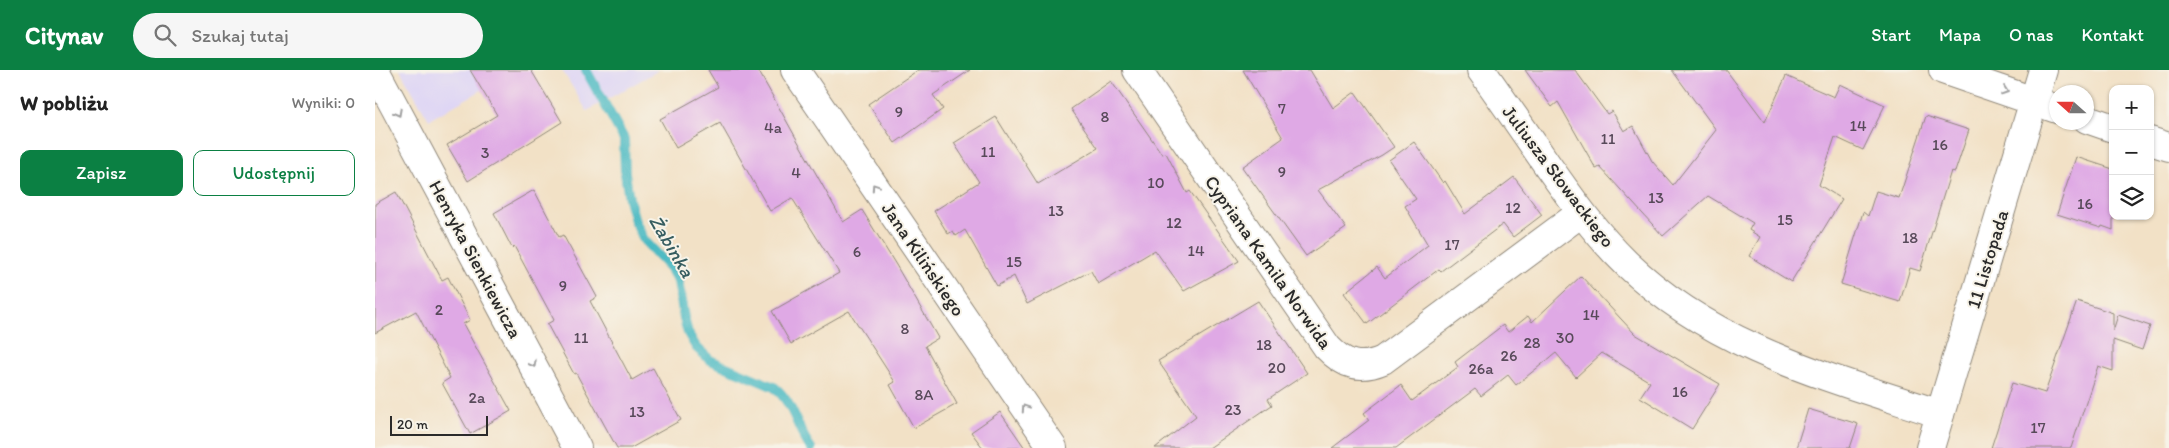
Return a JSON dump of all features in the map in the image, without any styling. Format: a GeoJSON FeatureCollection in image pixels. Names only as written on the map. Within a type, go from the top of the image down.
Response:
{"type":"FeatureCollection","features":[{"type":"Feature","properties":{"kind":"street","name":"Henryka Sienkiewicza"},"geometry":{"type":"LineString","coordinates":[[375,70],[577,448]]}},
{"type":"Feature","properties":{"kind":"street","name":"Jana Kilińskiego"},"geometry":{"type":"LineString","coordinates":[[795,70],[1053,448]]}},
{"type":"Feature","properties":{"kind":"street","name":"Cypriana Kamila Norwida"},"geometry":{"type":"LineString","coordinates":[[1137,70],[1327,347],[1336,357],[1348,364],[1366,365],[1383,360],[1581,213]]}},
{"type":"Feature","properties":{"kind":"street","name":"Juliusza Słowackiego"},"geometry":{"type":"LineString","coordinates":[[1481,70],[1581,213],[1620,257],[1649,283],[1694,315],[1760,352],[1818,375],[1940,414]]}},
{"type":"Feature","properties":{"kind":"street"},"geometry":{"type":"LineString","coordinates":[[1943,70],[2045,105]]}},
{"type":"Feature","properties":{"kind":"street","name":"11 Listopada"},"geometry":{"type":"LineString","coordinates":[[1930,448],[2045,105],[2043,70]]}},
{"type":"Feature","properties":{"kind":"street"},"geometry":{"type":"LineString","coordinates":[[2094,121],[2109,127]]}},
{"type":"Feature","properties":{"kind":"street"},"geometry":{"type":"LineString","coordinates":[[2154,141],[2169,147]]}},
{"type":"Feature","properties":{"kind":"shaded area"},"geometry":{"type":"Polygon","coordinates":[[[400,70],[517,70],[429,120],[400,70]]]}},
{"type":"Feature","properties":{"kind":"shaded area"},"geometry":{"type":"Polygon","coordinates":[[[562,70],[659,70],[587,111],[562,70]]]}},
{"type":"Feature","properties":{"kind":"building"},"geometry":{"type":"Polygon","coordinates":[[[470,70],[531,70],[562,122],[468,181],[447,145],[497,115],[470,70]]]}},
{"type":"Feature","properties":{"kind":"building"},"geometry":{"type":"Polygon","coordinates":[[[708,70],[758,70],[843,222],[862,210],[896,265],[938,338],[925,346],[957,404],[914,428],[890,385],[895,382],[849,311],[791,344],[772,311],[839,273],[792,198],[770,211],[720,123],[676,148],[660,119],[718,87],[708,70]]]}},
{"type":"Feature","properties":{"kind":"building"},"geometry":{"type":"Polygon","coordinates":[[[918,70],[970,70],[933,95],[943,109],[895,143],[868,104],[918,70]]]}},
{"type":"Feature","properties":{"kind":"building"},"geometry":{"type":"Polygon","coordinates":[[[1243,70],[1310,70],[1333,108],[1355,92],[1394,147],[1318,190],[1346,228],[1306,256],[1242,167],[1283,138],[1243,70]]]}},
{"type":"Feature","properties":{"kind":"building"},"geometry":{"type":"Polygon","coordinates":[[[1525,70],[1575,70],[1607,114],[1612,111],[1624,131],[1633,126],[1652,161],[1673,185],[1716,130],[1672,70],[1726,70],[1765,122],[1786,76],[1834,97],[1840,84],[1885,105],[1863,150],[1835,137],[1819,185],[1842,199],[1791,282],[1749,256],[1760,237],[1749,230],[1753,223],[1708,196],[1663,236],[1600,167],[1596,169],[1558,102],[1552,107],[1525,70]]]}},
{"type":"Feature","properties":{"kind":"building"},"geometry":{"type":"Polygon","coordinates":[[[1111,81],[1162,154],[1166,153],[1187,193],[1190,191],[1239,261],[1184,291],[1155,250],[1098,284],[1091,271],[1027,304],[1014,276],[997,286],[965,230],[956,236],[953,231],[948,234],[934,211],[979,182],[954,143],[996,117],[1038,184],[1098,148],[1071,109],[1111,81]]]}},
{"type":"Feature","properties":{"kind":"building"},"geometry":{"type":"Polygon","coordinates":[[[1926,116],[1969,130],[1955,172],[1951,171],[1920,271],[1910,268],[1900,302],[1841,284],[1863,212],[1868,216],[1876,191],[1899,198],[1926,116]]]}},
{"type":"Feature","properties":{"kind":"building"},"geometry":{"type":"Polygon","coordinates":[[[1414,142],[1443,183],[1445,181],[1465,214],[1514,177],[1542,215],[1513,237],[1503,224],[1441,271],[1439,269],[1367,324],[1344,293],[1377,267],[1385,278],[1428,245],[1405,206],[1416,199],[1389,160],[1414,142]]]}},
{"type":"Feature","properties":{"kind":"building"},"geometry":{"type":"Polygon","coordinates":[[[2076,157],[2109,168],[2109,220],[2113,220],[2113,230],[2057,214],[2076,157]]]}},
{"type":"Feature","properties":{"kind":"building"},"geometry":{"type":"Polygon","coordinates":[[[534,190],[559,237],[563,235],[597,297],[590,301],[632,380],[653,368],[681,420],[631,448],[617,448],[547,324],[554,320],[494,213],[534,190]]]}},
{"type":"Feature","properties":{"kind":"building"},"geometry":{"type":"Polygon","coordinates":[[[396,192],[442,280],[448,277],[470,320],[463,324],[511,411],[470,434],[442,383],[450,378],[416,311],[375,333],[375,204],[396,192]]]}},
{"type":"Feature","properties":{"kind":"building"},"geometry":{"type":"Polygon","coordinates":[[[1581,276],[1635,334],[1720,384],[1692,429],[1640,397],[1650,382],[1602,353],[1576,377],[1556,353],[1516,385],[1508,375],[1481,396],[1475,389],[1396,448],[1332,448],[1369,420],[1364,413],[1401,385],[1412,401],[1458,367],[1455,362],[1503,325],[1508,332],[1528,316],[1532,322],[1581,276]]]}},
{"type":"Feature","properties":{"kind":"building"},"geometry":{"type":"Polygon","coordinates":[[[1258,301],[1307,373],[1268,399],[1272,405],[1209,448],[1155,448],[1196,416],[1158,361],[1258,301]]]}},
{"type":"Feature","properties":{"kind":"building"},"geometry":{"type":"Polygon","coordinates":[[[2077,301],[2113,313],[2113,331],[2118,315],[2150,326],[2142,350],[2113,340],[2113,371],[2098,366],[2071,448],[1991,448],[2012,383],[2045,393],[2077,301]]]}},
{"type":"Feature","properties":{"kind":"building"},"geometry":{"type":"Polygon","coordinates":[[[1808,409],[1858,424],[1850,448],[1796,448],[1808,409]]]}},
{"type":"Feature","properties":{"kind":"building"},"geometry":{"type":"Polygon","coordinates":[[[1000,412],[1025,448],[983,448],[971,432],[1000,412]]]}},
{"type":"Feature","properties":{"kind":"waterway","name":"Żabinka"},"geometry":{"type":"LineString","coordinates":[[586,70],[624,139],[625,173],[635,221],[644,240],[670,268],[678,281],[688,333],[696,347],[710,360],[774,387],[781,393],[791,408],[811,448]]}}]}
